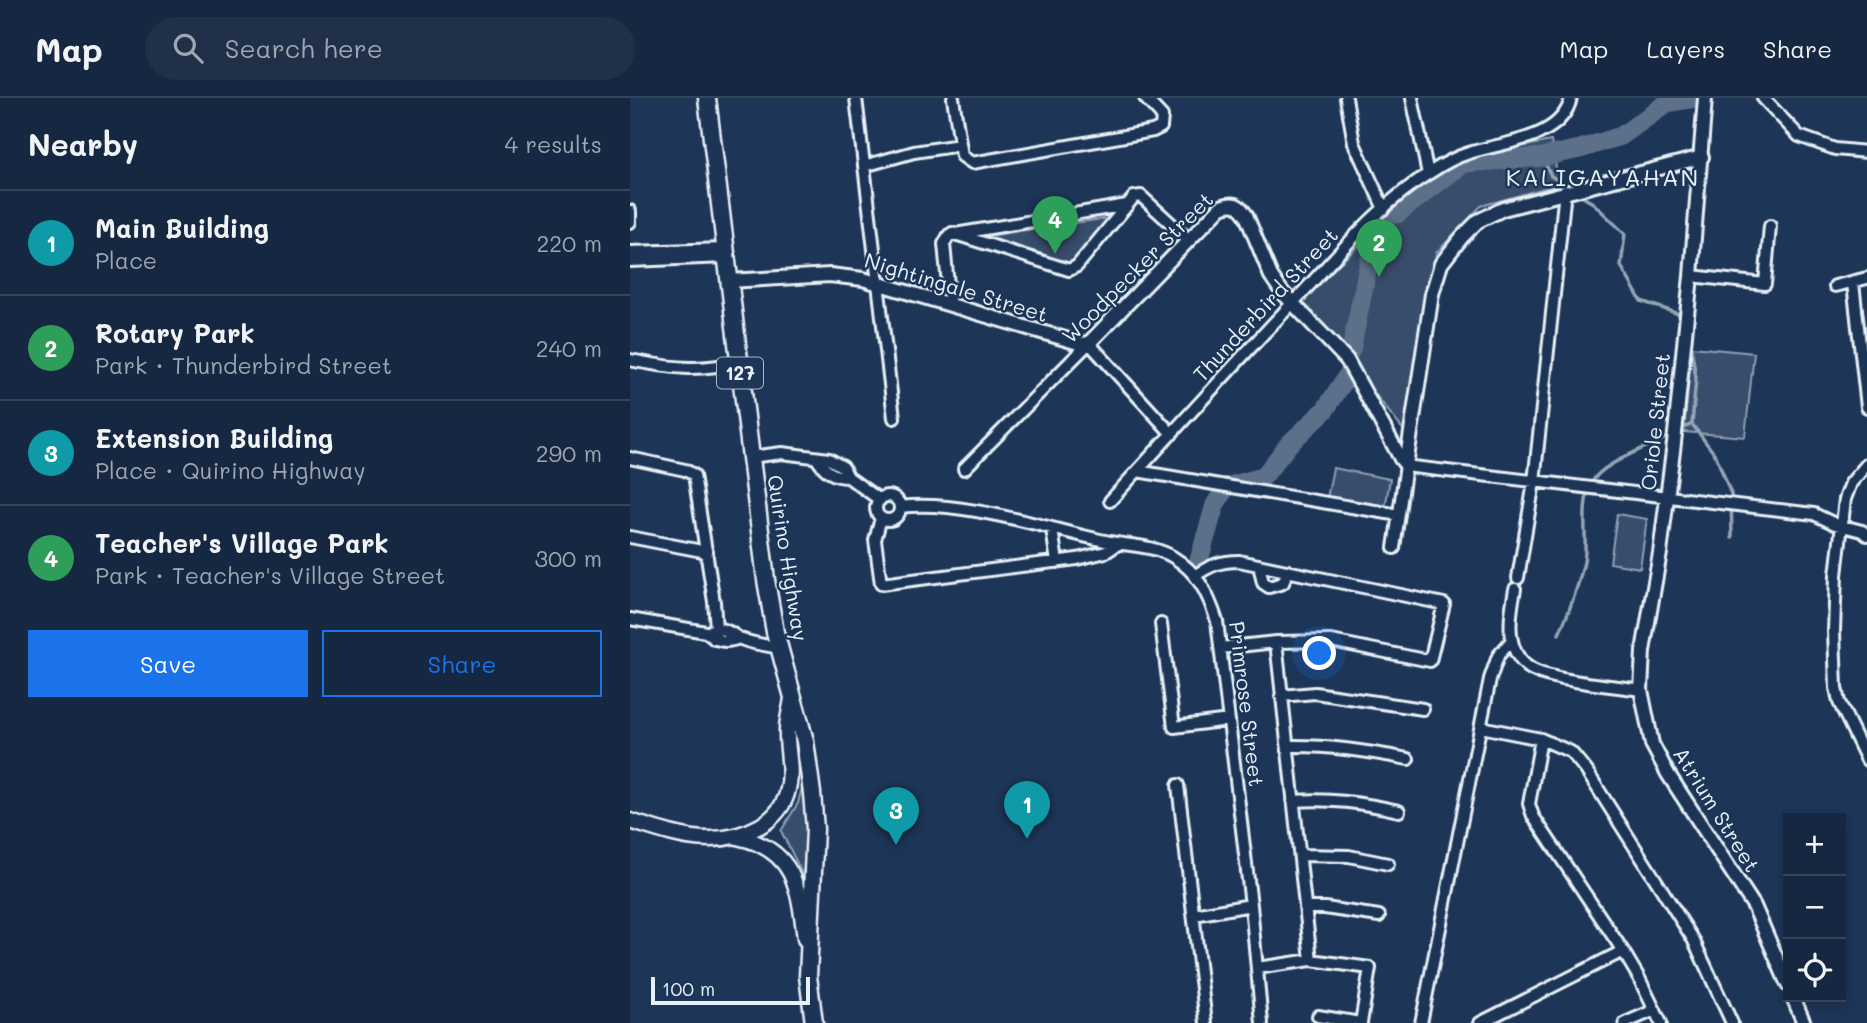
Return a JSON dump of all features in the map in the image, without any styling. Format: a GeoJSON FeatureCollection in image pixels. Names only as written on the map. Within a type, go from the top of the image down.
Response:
{"type":"FeatureCollection","features":[{"type":"Feature","properties":{"kind":"main road","name":"Quirino Highway"},"geometry":{"type":"LineString","coordinates":[[707,98],[766,580],[779,648],[807,750],[815,829],[808,976],[814,1023]]}},
{"type":"Feature","properties":{"kind":"main road"},"geometry":{"type":"LineString","coordinates":[[737,837],[769,820],[788,793],[790,776],[787,729],[793,692]]}},
{"type":"Feature","properties":{"kind":"main road"},"geometry":{"type":"LineString","coordinates":[[630,821],[696,839],[737,837],[772,851],[784,862],[792,875],[800,904],[808,976]]}},
{"type":"Feature","properties":{"kind":"street"},"geometry":{"type":"LineString","coordinates":[[856,98],[894,418]]}},
{"type":"Feature","properties":{"kind":"street"},"geometry":{"type":"LineString","coordinates":[[953,98],[962,156],[967,161],[977,163],[1153,131],[1163,123],[1162,116],[1145,98]]}},
{"type":"Feature","properties":{"kind":"street"},"geometry":{"type":"LineString","coordinates":[[1346,98],[1354,142],[1384,209]]}},
{"type":"Feature","properties":{"kind":"street"},"geometry":{"type":"LineString","coordinates":[[1412,98],[1428,174]]}},
{"type":"Feature","properties":{"kind":"street","name":"Thunderbird Street"},"geometry":{"type":"LineString","coordinates":[[1110,501],[1296,307],[1384,209],[1428,174],[1468,153],[1519,140],[1548,129],[1562,116],[1571,98]]}},
{"type":"Feature","properties":{"kind":"street"},"geometry":{"type":"LineString","coordinates":[[1763,98],[1799,136],[1835,149],[1867,152]]}},
{"type":"Feature","properties":{"kind":"street","name":"Oriole Street"},"geometry":{"type":"LineString","coordinates":[[1641,690],[1643,651],[1668,496],[1691,276],[1705,100]]}},
{"type":"Feature","properties":{"kind":"street"},"geometry":{"type":"LineString","coordinates":[[864,166],[914,152],[960,145]]}},
{"type":"Feature","properties":{"kind":"street"},"geometry":{"type":"LineString","coordinates":[[1394,548],[1432,294],[1440,264],[1478,221],[1503,209],[1702,158]]}},
{"type":"Feature","properties":{"kind":"street"},"geometry":{"type":"LineString","coordinates":[[1565,191],[1534,482],[1510,621],[1512,640],[1522,661],[1538,672],[1641,690]]}},
{"type":"Feature","properties":{"kind":"street"},"geometry":{"type":"LineString","coordinates":[[952,233],[1069,270],[1077,266],[1133,197],[1141,196],[1189,240]]}},
{"type":"Feature","properties":{"kind":"street","name":"Woodpecker Street"},"geometry":{"type":"LineString","coordinates":[[964,469],[1221,207],[1228,204],[1241,206],[1271,276],[1296,307],[1347,360],[1406,465]]}},
{"type":"Feature","properties":{"kind":"street"},"geometry":{"type":"LineString","coordinates":[[950,305],[944,244],[948,235],[1126,205]]}},
{"type":"Feature","properties":{"kind":"street"},"geometry":{"type":"LineString","coordinates":[[630,211],[630,222]]}},
{"type":"Feature","properties":{"kind":"street"},"geometry":{"type":"LineString","coordinates":[[1691,276],[1765,284],[1770,226]]}},
{"type":"Feature","properties":{"kind":"street"},"geometry":{"type":"LineString","coordinates":[[630,252],[674,255]]}},
{"type":"Feature","properties":{"kind":"street"},"geometry":{"type":"LineString","coordinates":[[630,261],[674,255],[726,253]]}},
{"type":"Feature","properties":{"kind":"street","name":"Nightingale Street"},"geometry":{"type":"LineString","coordinates":[[729,281],[830,275],[878,282],[1075,344],[1089,343]]}},
{"type":"Feature","properties":{"kind":"street"},"geometry":{"type":"LineString","coordinates":[[1835,286],[1867,278]]}},
{"type":"Feature","properties":{"kind":"street"},"geometry":{"type":"LineString","coordinates":[[1853,283],[1867,407]]}},
{"type":"Feature","properties":{"kind":"street"},"geometry":{"type":"LineString","coordinates":[[1089,343],[1172,434]]}},
{"type":"Feature","properties":{"kind":"street"},"geometry":{"type":"LineString","coordinates":[[630,360],[695,369],[738,362]]}},
{"type":"Feature","properties":{"kind":"street","name":"Primrose Street"},"geometry":{"type":"LineString","coordinates":[[750,457],[782,453],[829,459],[842,467],[848,477],[880,500],[890,496],[900,507]]}},
{"type":"Feature","properties":{"kind":"street"},"geometry":{"type":"LineString","coordinates":[[630,458],[685,470],[694,475],[707,552],[712,633]]}},
{"type":"Feature","properties":{"kind":"street"},"geometry":{"type":"LineString","coordinates":[[1867,464],[1847,490],[1834,603],[1836,688],[1844,715],[1867,760]]}},
{"type":"Feature","properties":{"kind":"street"},"geometry":{"type":"LineString","coordinates":[[1406,465],[1814,514],[1841,527],[1865,532]]}},
{"type":"Feature","properties":{"kind":"street"},"geometry":{"type":"LineString","coordinates":[[1137,471],[1399,515]]}},
{"type":"Feature","properties":{"kind":"street"},"geometry":{"type":"LineString","coordinates":[[880,500],[877,509],[881,518],[875,540],[881,584],[1057,562],[1106,552],[1118,544]]}},
{"type":"Feature","properties":{"kind":"street","name":"Primrose Street"},"geometry":{"type":"LineString","coordinates":[[900,507],[920,504],[1009,518],[1118,544],[1156,550],[1174,557],[1196,575],[1209,594],[1217,621],[1251,905],[1262,1023]]}},
{"type":"Feature","properties":{"kind":"street","name":"Primrose Street"},"geometry":{"type":"LineString","coordinates":[[881,518],[894,519],[900,507]]}},
{"type":"Feature","properties":{"kind":"street"},"geometry":{"type":"LineString","coordinates":[[1052,529],[1057,562]]}},
{"type":"Feature","properties":{"kind":"street"},"geometry":{"type":"LineString","coordinates":[[630,537],[707,552]]}},
{"type":"Feature","properties":{"kind":"street"},"geometry":{"type":"LineString","coordinates":[[1196,575],[1224,561],[1259,565],[1444,604],[1430,661],[1331,641],[1276,642],[1220,648]]}},
{"type":"Feature","properties":{"kind":"street"},"geometry":{"type":"LineString","coordinates":[[1259,565],[1263,583],[1269,587],[1283,583],[1288,571]]}},
{"type":"Feature","properties":{"kind":"street"},"geometry":{"type":"LineString","coordinates":[[630,619],[712,633],[729,642],[739,638],[779,648]]}},
{"type":"Feature","properties":{"kind":"street"},"geometry":{"type":"LineString","coordinates":[[1161,624],[1174,727],[1229,720]]}},
{"type":"Feature","properties":{"kind":"street"},"geometry":{"type":"LineString","coordinates":[[1421,1023],[1493,666],[1512,640]]}},
{"type":"Feature","properties":{"kind":"street"},"geometry":{"type":"LineString","coordinates":[[1276,642],[1311,960]]}},
{"type":"Feature","properties":{"kind":"street","name":"Atrium Street"},"geometry":{"type":"LineString","coordinates":[[1641,690],[1652,744],[1668,774],[1755,906],[1783,973]]}},
{"type":"Feature","properties":{"kind":"street"},"geometry":{"type":"LineString","coordinates":[[1282,696],[1315,693],[1423,709]]}},
{"type":"Feature","properties":{"kind":"street"},"geometry":{"type":"LineString","coordinates":[[1480,727],[1541,739],[1571,752],[1586,770],[1693,939],[1732,1023]]}},
{"type":"Feature","properties":{"kind":"street"},"geometry":{"type":"LineString","coordinates":[[1541,739],[1529,804],[1533,816],[1623,951],[1661,1023]]}},
{"type":"Feature","properties":{"kind":"street"},"geometry":{"type":"LineString","coordinates":[[1288,746],[1333,747],[1408,759]]}},
{"type":"Feature","properties":{"kind":"street"},"geometry":{"type":"LineString","coordinates":[[1178,785],[1206,1023]]}},
{"type":"Feature","properties":{"kind":"street"},"geometry":{"type":"LineString","coordinates":[[1293,801],[1323,799],[1357,802],[1399,811]]}},
{"type":"Feature","properties":{"kind":"street"},"geometry":{"type":"LineString","coordinates":[[1300,855],[1349,856],[1388,864]]}},
{"type":"Feature","properties":{"kind":"street"},"geometry":{"type":"LineString","coordinates":[[1194,915],[1251,905]]}},
{"type":"Feature","properties":{"kind":"street"},"geometry":{"type":"LineString","coordinates":[[1305,908],[1325,908],[1379,916]]}},
{"type":"Feature","properties":{"kind":"street"},"geometry":{"type":"LineString","coordinates":[[1480,1023],[1623,951]]}},
{"type":"Feature","properties":{"kind":"street"},"geometry":{"type":"LineString","coordinates":[[1257,968],[1311,960],[1370,968],[1360,1023],[1318,1016]]}},
{"type":"Feature","properties":{"kind":"street"},"geometry":{"type":"LineString","coordinates":[[1795,1002],[1804,1023]]}},
{"type":"Feature","properties":{"kind":"street"},"geometry":{"type":"LineString","coordinates":[[1626,1023],[1655,1010]]}},
{"type":"Feature","properties":{"kind":"shaded area"},"geometry":{"type":"Polygon","coordinates":[[[1551,141],[1559,184],[1481,206],[1436,253],[1405,432],[1301,300],[1437,172],[1485,154],[1551,141]]]}},
{"type":"Feature","properties":{"kind":"shaded area"},"geometry":{"type":"Polygon","coordinates":[[[1109,218],[1110,224],[1073,269],[973,238],[1109,218]]]}},
{"type":"Feature","properties":{"kind":"shaded area"},"geometry":{"type":"Polygon","coordinates":[[[1692,347],[1754,353],[1745,437],[1684,432],[1692,347]]]}},
{"type":"Feature","properties":{"kind":"shaded area"},"geometry":{"type":"Polygon","coordinates":[[[1333,468],[1390,479],[1385,508],[1327,498],[1333,468]]]}},
{"type":"Feature","properties":{"kind":"shaded area"},"geometry":{"type":"Polygon","coordinates":[[[1617,514],[1647,519],[1640,568],[1610,563],[1617,514]]]}},
{"type":"Feature","properties":{"kind":"shaded area"},"geometry":{"type":"Polygon","coordinates":[[[804,780],[812,831],[806,887],[781,831],[798,803],[804,780]]]}},
{"type":"Feature","properties":{"kind":"waterway"},"geometry":{"type":"LineString","coordinates":[[1667,103],[1670,98]]}},
{"type":"Feature","properties":{"kind":"waterway"},"geometry":{"type":"LineString","coordinates":[[1397,214],[1464,163],[1542,157],[1580,149],[1621,136],[1667,103],[1697,98]]}},
{"type":"Feature","properties":{"kind":"waterway"},"geometry":{"type":"LineString","coordinates":[[1542,157],[1551,176],[1570,188]]}},
{"type":"Feature","properties":{"kind":"waterway"},"geometry":{"type":"LineString","coordinates":[[1576,193],[1593,203],[1625,234],[1621,266],[1641,301],[1679,314],[1682,320]]}},
{"type":"Feature","properties":{"kind":"waterway"},"geometry":{"type":"LineString","coordinates":[[1351,350],[1369,262],[1385,224]]}},
{"type":"Feature","properties":{"kind":"waterway"},"geometry":{"type":"LineString","coordinates":[[1690,341],[1696,378],[1692,424],[1716,456],[1731,494],[1732,538]]}},
{"type":"Feature","properties":{"kind":"waterway"},"geometry":{"type":"LineString","coordinates":[[1199,560],[1215,505],[1226,487],[1263,477],[1289,444],[1325,410],[1347,376]]}},
{"type":"Feature","properties":{"kind":"waterway"},"geometry":{"type":"LineString","coordinates":[[1678,431],[1692,424]]}},
{"type":"Feature","properties":{"kind":"waterway"},"geometry":{"type":"LineString","coordinates":[[1559,634],[1584,562],[1586,500],[1594,479],[1619,460],[1672,435]]}},
{"type":"Feature","properties":{"kind":"place","name":"Teacher's Village Park"},"geometry":{"type":"Point","coordinates":[1055,254]}},
{"type":"Feature","properties":{"kind":"place","name":"Rotary Park"},"geometry":{"type":"Point","coordinates":[1379,277]}},
{"type":"Feature","properties":{"kind":"place","name":"Main Building"},"geometry":{"type":"Point","coordinates":[1027,839]}},
{"type":"Feature","properties":{"kind":"place","name":"Extension Building"},"geometry":{"type":"Point","coordinates":[896,845]}},
{"type":"Feature","properties":{"kind":"district","name":"KALIGAYAHAN"},"geometry":{"type":"Point","coordinates":[1603,178]}}]}
